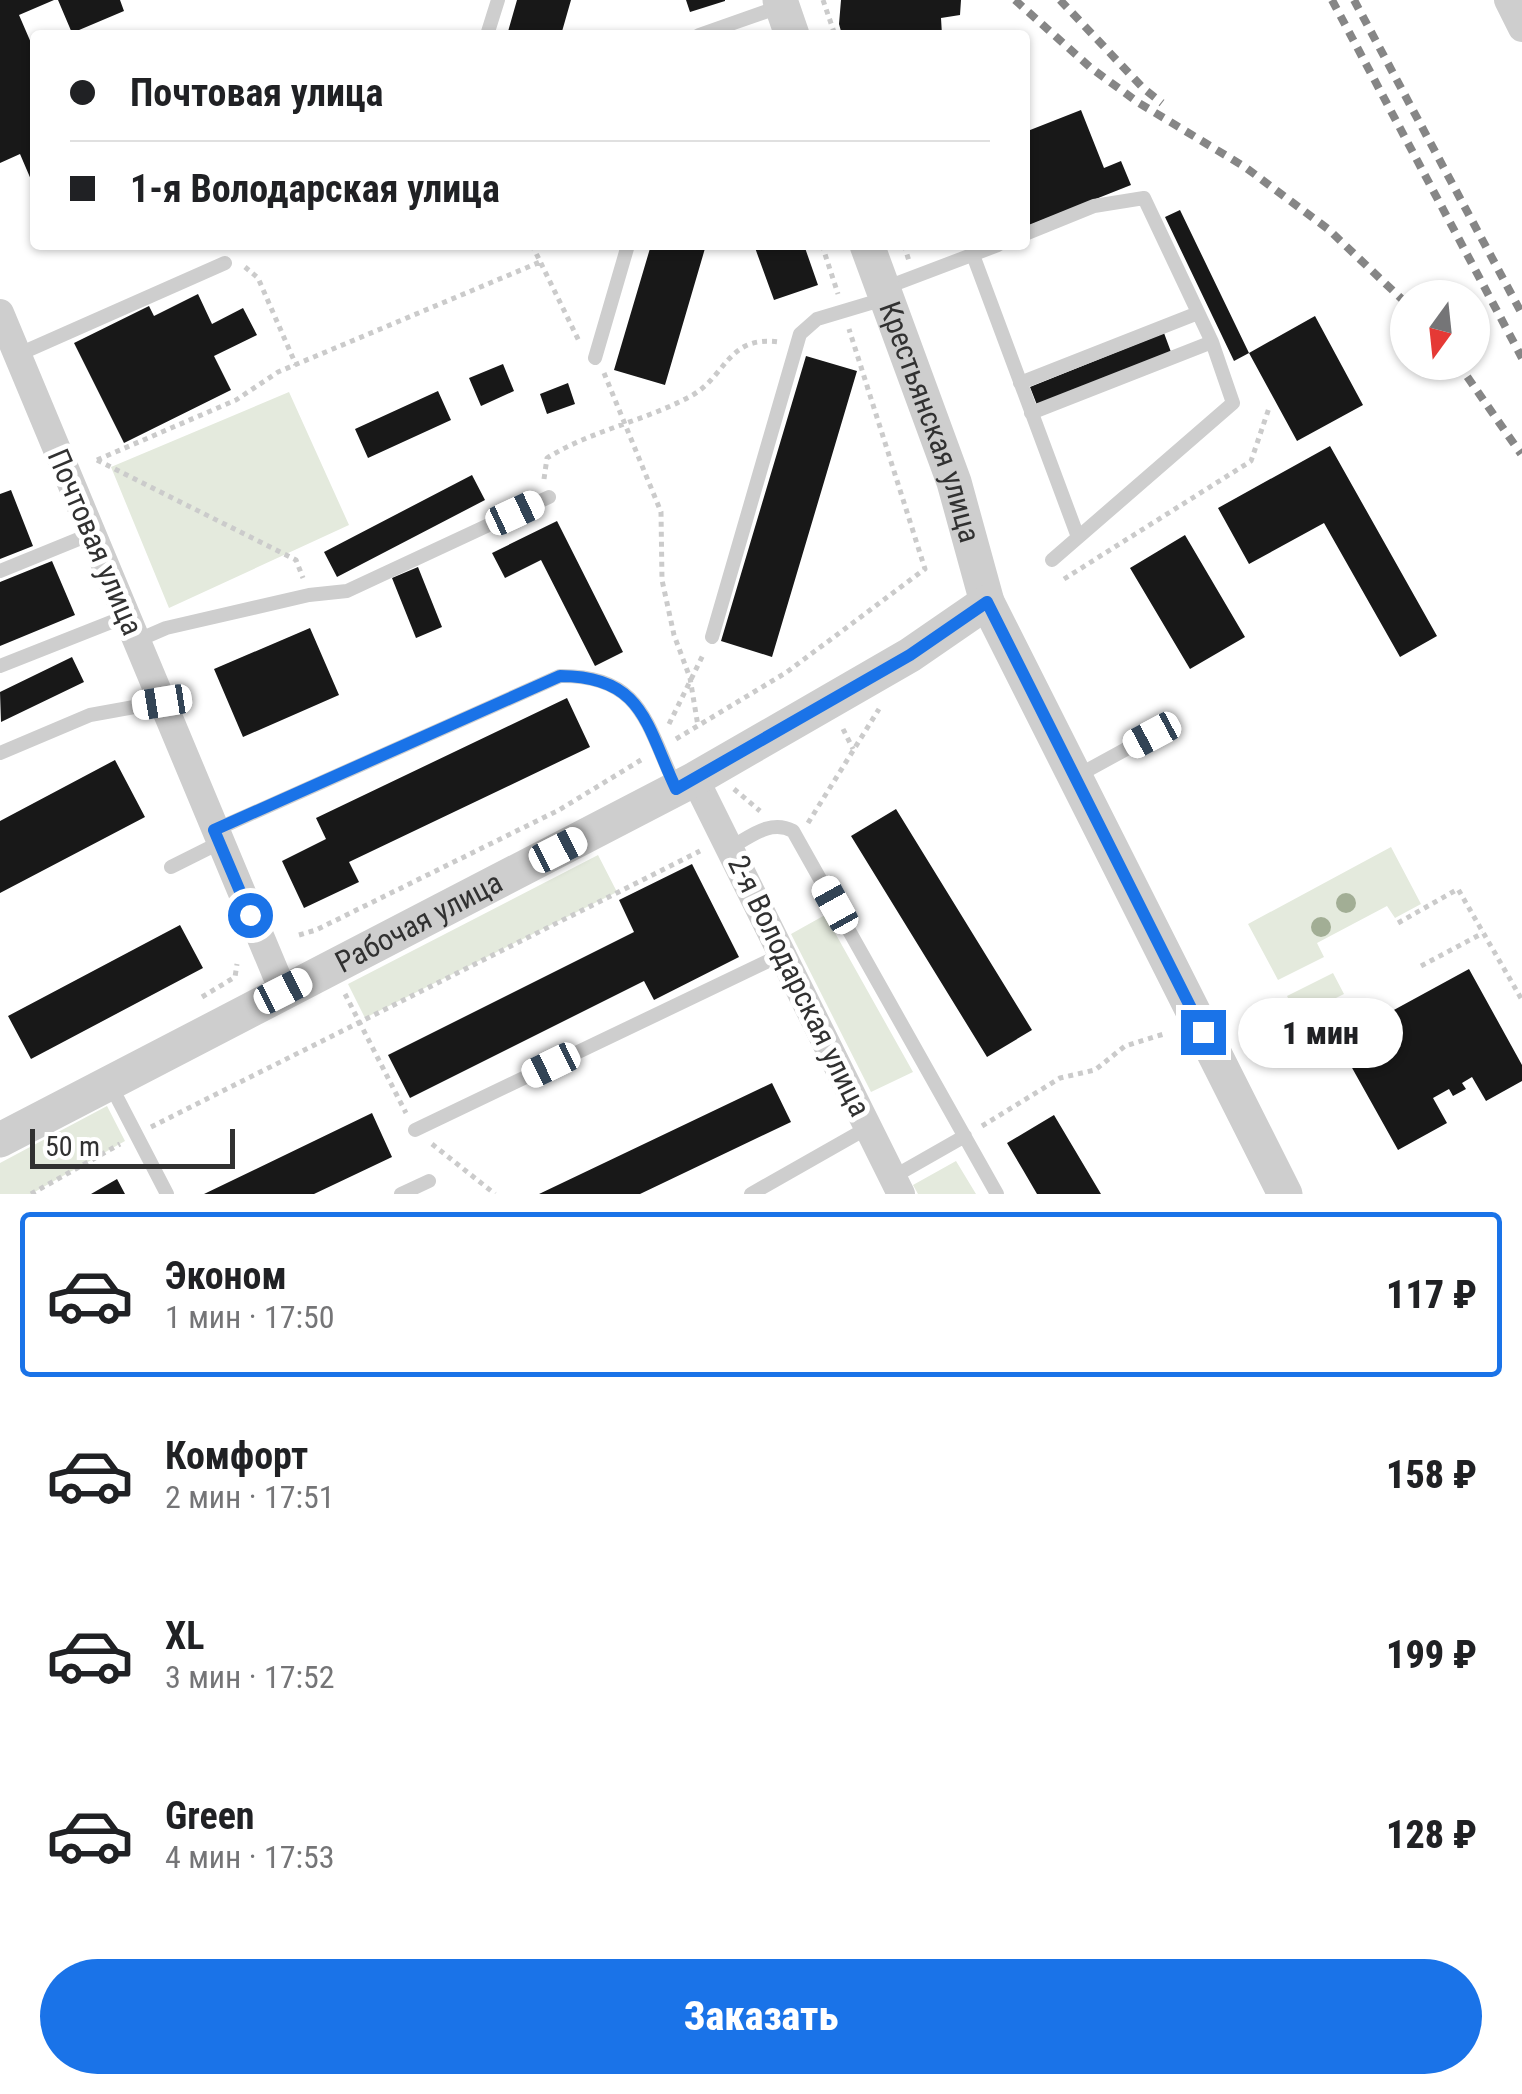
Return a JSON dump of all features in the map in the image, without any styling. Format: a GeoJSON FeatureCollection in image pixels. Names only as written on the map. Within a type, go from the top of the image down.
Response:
{"type":"FeatureCollection","features":[{"type":"Feature","properties":{"kind":"street"},"geometry":{"type":"LineString","coordinates":[[1508,0],[1522,28]]}},
{"type":"Feature","properties":{"kind":"street","name":"Крестьянская улица"},"geometry":{"type":"LineString","coordinates":[[869,250],[954,482],[987,602],[1285,1194]]}},
{"type":"Feature","properties":{"kind":"street","name":"Почтовая улица"},"geometry":{"type":"LineString","coordinates":[[0,314],[283,991]]}},
{"type":"Feature","properties":{"kind":"street","name":"Рабочая улица"},"geometry":{"type":"LineString","coordinates":[[0,1140],[686,784],[910,655],[987,602]]}},
{"type":"Feature","properties":{"kind":"street","name":"2-я Володарская улица"},"geometry":{"type":"LineString","coordinates":[[686,784],[728,843],[897,1186]]}},
{"type":"Feature","properties":{"kind":"lane"},"geometry":{"type":"LineString","coordinates":[[489,30],[498,0]]}},
{"type":"Feature","properties":{"kind":"lane"},"geometry":{"type":"LineString","coordinates":[[719,30],[785,14]]}},
{"type":"Feature","properties":{"kind":"lane"},"geometry":{"type":"LineString","coordinates":[[1030,232],[1094,206],[1144,198],[1212,342],[1233,403],[1052,560]]}},
{"type":"Feature","properties":{"kind":"lane"},"geometry":{"type":"LineString","coordinates":[[595,358],[627,250]]}},
{"type":"Feature","properties":{"kind":"lane"},"geometry":{"type":"LineString","coordinates":[[712,637],[796,344],[807,325],[985,250]]}},
{"type":"Feature","properties":{"kind":"lane"},"geometry":{"type":"LineString","coordinates":[[972,255],[1078,537]]}},
{"type":"Feature","properties":{"kind":"lane"},"geometry":{"type":"LineString","coordinates":[[17,355],[225,263]]}},
{"type":"Feature","properties":{"kind":"lane"},"geometry":{"type":"LineString","coordinates":[[1020,383],[1198,313]]}},
{"type":"Feature","properties":{"kind":"lane"},"geometry":{"type":"LineString","coordinates":[[1031,413],[1212,342]]}},
{"type":"Feature","properties":{"kind":"lane"},"geometry":{"type":"LineString","coordinates":[[0,666],[130,629],[166,628],[309,595],[346,591],[548,497]]}},
{"type":"Feature","properties":{"kind":"lane"},"geometry":{"type":"LineString","coordinates":[[0,571],[91,534]]}},
{"type":"Feature","properties":{"kind":"lane"},"geometry":{"type":"LineString","coordinates":[[171,866],[216,836],[560,676],[579,676],[620,686],[640,709],[658,750],[686,784]]}},
{"type":"Feature","properties":{"kind":"lane"},"geometry":{"type":"LineString","coordinates":[[0,753],[90,715],[162,702]]}},
{"type":"Feature","properties":{"kind":"lane"},"geometry":{"type":"LineString","coordinates":[[1075,777],[1152,735]]}},
{"type":"Feature","properties":{"kind":"lane"},"geometry":{"type":"LineString","coordinates":[[728,843],[777,826],[798,838],[997,1194]]}},
{"type":"Feature","properties":{"kind":"lane"},"geometry":{"type":"LineString","coordinates":[[415,1130],[783,954]]}},
{"type":"Feature","properties":{"kind":"lane"},"geometry":{"type":"LineString","coordinates":[[109,1082],[167,1194]]}},
{"type":"Feature","properties":{"kind":"lane"},"geometry":{"type":"LineString","coordinates":[[751,1194],[869,1128]]}},
{"type":"Feature","properties":{"kind":"lane"},"geometry":{"type":"LineString","coordinates":[[897,1186],[965,1136]]}},
{"type":"Feature","properties":{"kind":"lane"},"geometry":{"type":"LineString","coordinates":[[401,1194],[429,1180]]}},
{"type":"Feature","properties":{"kind":"path"},"geometry":{"type":"LineString","coordinates":[[823,0],[833,30]]}},
{"type":"Feature","properties":{"kind":"path"},"geometry":{"type":"LineString","coordinates":[[299,935],[559,810],[787,672],[925,569],[824,250]]}},
{"type":"Feature","properties":{"kind":"path"},"geometry":{"type":"LineString","coordinates":[[309,595],[296,560],[97,460],[236,400],[278,372],[540,262]]}},
{"type":"Feature","properties":{"kind":"path"},"geometry":{"type":"LineString","coordinates":[[225,263],[244,266],[258,278],[296,364]]}},
{"type":"Feature","properties":{"kind":"path"},"geometry":{"type":"LineString","coordinates":[[548,497],[543,474],[547,458],[578,440],[692,395],[740,347],[765,340],[796,344]]}},
{"type":"Feature","properties":{"kind":"path"},"geometry":{"type":"LineString","coordinates":[[1064,579],[1251,461],[1269,408]]}},
{"type":"Feature","properties":{"kind":"path"},"geometry":{"type":"LineString","coordinates":[[624,422],[661,512],[662,580],[674,636],[690,678],[698,726]]}},
{"type":"Feature","properties":{"kind":"path"},"geometry":{"type":"LineString","coordinates":[[658,750],[712,637]]}},
{"type":"Feature","properties":{"kind":"path"},"geometry":{"type":"LineString","coordinates":[[798,838],[880,708]]}},
{"type":"Feature","properties":{"kind":"path"},"geometry":{"type":"LineString","coordinates":[[840,722],[852,749]]}},
{"type":"Feature","properties":{"kind":"path"},"geometry":{"type":"LineString","coordinates":[[730,786],[777,826]]}},
{"type":"Feature","properties":{"kind":"path"},"geometry":{"type":"LineString","coordinates":[[31,1194],[136,1134],[358,1022],[728,843]]}},
{"type":"Feature","properties":{"kind":"path"},"geometry":{"type":"LineString","coordinates":[[1398,923],[1458,889],[1522,1000]]}},
{"type":"Feature","properties":{"kind":"path"},"geometry":{"type":"LineString","coordinates":[[1421,966],[1483,933]]}},
{"type":"Feature","properties":{"kind":"path"},"geometry":{"type":"LineString","coordinates":[[341,987],[358,1022]]}},
{"type":"Feature","properties":{"kind":"path"},"geometry":{"type":"LineString","coordinates":[[965,1136],[1060,1078],[1095,1070],[1125,1046],[1164,1034]]}},
{"type":"Feature","properties":{"kind":"shaded area"},"geometry":{"type":"Polygon","coordinates":[[[289,392],[349,525],[169,608],[111,467],[289,392]]]}},
{"type":"Feature","properties":{"kind":"shaded area"},"geometry":{"type":"Polygon","coordinates":[[[1391,847],[1421,904],[1395,918],[1387,906],[1317,943],[1324,957],[1278,980],[1248,924],[1391,847]]]}},
{"type":"Feature","properties":{"kind":"shaded area"},"geometry":{"type":"Polygon","coordinates":[[[598,855],[617,892],[365,1018],[348,984],[598,855]]]}},
{"type":"Feature","properties":{"kind":"shaded area"},"geometry":{"type":"Polygon","coordinates":[[[825,915],[913,1072],[871,1092],[791,934],[825,915]]]}},
{"type":"Feature","properties":{"kind":"shaded area"},"geometry":{"type":"Polygon","coordinates":[[[1333,973],[1344,994],[1298,1017],[1287,996],[1333,973]]]}},
{"type":"Feature","properties":{"kind":"shaded area"},"geometry":{"type":"Polygon","coordinates":[[[107,1106],[125,1141],[31,1194],[0,1194],[0,1163],[107,1106]]]}},
{"type":"Feature","properties":{"kind":"shaded area"},"geometry":{"type":"Polygon","coordinates":[[[956,1161],[976,1194],[918,1194],[913,1185],[956,1161]]]}},
{"type":"Feature","properties":{"kind":"building"},"geometry":{"type":"Polygon","coordinates":[[[0,0],[54,0],[19,15],[30,40],[30,177],[20,154],[0,163],[0,0]]]}},
{"type":"Feature","properties":{"kind":"building"},"geometry":{"type":"Polygon","coordinates":[[[58,0],[120,0],[124,11],[71,30],[58,0]]]}},
{"type":"Feature","properties":{"kind":"building"},"geometry":{"type":"Polygon","coordinates":[[[517,0],[571,0],[562,30],[508,30],[517,0]]]}},
{"type":"Feature","properties":{"kind":"building"},"geometry":{"type":"Polygon","coordinates":[[[686,0],[725,0],[725,1],[690,12],[686,0]]]}},
{"type":"Feature","properties":{"kind":"building"},"geometry":{"type":"Polygon","coordinates":[[[841,0],[961,0],[960,15],[941,18],[942,30],[841,30],[841,0]]]}},
{"type":"Feature","properties":{"kind":"building"},"geometry":{"type":"Polygon","coordinates":[[[1081,110],[1104,168],[1121,161],[1131,185],[1030,225],[1030,130],[1081,110]]]}},
{"type":"Feature","properties":{"kind":"building"},"geometry":{"type":"Polygon","coordinates":[[[1180,210],[1249,353],[1234,361],[1165,217],[1180,210]]]}},
{"type":"Feature","properties":{"kind":"building"},"geometry":{"type":"Polygon","coordinates":[[[650,250],[705,250],[665,385],[614,370],[650,250]]]}},
{"type":"Feature","properties":{"kind":"building"},"geometry":{"type":"Polygon","coordinates":[[[756,250],[806,250],[818,285],[774,300],[756,250]]]}},
{"type":"Feature","properties":{"kind":"building"},"geometry":{"type":"Polygon","coordinates":[[[198,294],[212,324],[243,308],[257,335],[214,356],[231,390],[124,443],[74,343],[149,306],[154,316],[198,294]]]}},
{"type":"Feature","properties":{"kind":"building"},"geometry":{"type":"Polygon","coordinates":[[[1315,316],[1363,405],[1297,441],[1249,353],[1315,316]]]}},
{"type":"Feature","properties":{"kind":"building"},"geometry":{"type":"Polygon","coordinates":[[[1164,333],[1171,352],[1037,405],[1030,387],[1164,333]]]}},
{"type":"Feature","properties":{"kind":"building"},"geometry":{"type":"Polygon","coordinates":[[[806,356],[857,371],[772,657],[721,641],[806,356]]]}},
{"type":"Feature","properties":{"kind":"building"},"geometry":{"type":"Polygon","coordinates":[[[503,364],[514,391],[481,406],[469,378],[503,364]]]}},
{"type":"Feature","properties":{"kind":"building"},"geometry":{"type":"Polygon","coordinates":[[[568,383],[575,404],[547,414],[540,394],[568,383]]]}},
{"type":"Feature","properties":{"kind":"building"},"geometry":{"type":"Polygon","coordinates":[[[438,391],[451,420],[368,458],[355,429],[438,391]]]}},
{"type":"Feature","properties":{"kind":"building"},"geometry":{"type":"Polygon","coordinates":[[[1330,446],[1437,636],[1400,657],[1324,523],[1249,564],[1218,508],[1330,446]]]}},
{"type":"Feature","properties":{"kind":"building"},"geometry":{"type":"Polygon","coordinates":[[[472,475],[485,500],[337,577],[324,552],[472,475]]]}},
{"type":"Feature","properties":{"kind":"building"},"geometry":{"type":"Polygon","coordinates":[[[11,490],[33,546],[0,559],[0,494],[11,490]]]}},
{"type":"Feature","properties":{"kind":"building"},"geometry":{"type":"Polygon","coordinates":[[[557,521],[623,652],[595,666],[541,560],[505,578],[492,553],[557,521]]]}},
{"type":"Feature","properties":{"kind":"building"},"geometry":{"type":"Polygon","coordinates":[[[1185,535],[1245,637],[1190,669],[1130,568],[1185,535]]]}},
{"type":"Feature","properties":{"kind":"building"},"geometry":{"type":"Polygon","coordinates":[[[52,561],[75,615],[0,646],[0,582],[52,561]]]}},
{"type":"Feature","properties":{"kind":"building"},"geometry":{"type":"Polygon","coordinates":[[[418,567],[442,627],[416,638],[392,578],[418,567]]]}},
{"type":"Feature","properties":{"kind":"building"},"geometry":{"type":"Polygon","coordinates":[[[310,628],[339,695],[243,737],[214,669],[310,628]]]}},
{"type":"Feature","properties":{"kind":"building"},"geometry":{"type":"Polygon","coordinates":[[[72,657],[84,682],[1,722],[0,692],[72,657]]]}},
{"type":"Feature","properties":{"kind":"building"},"geometry":{"type":"Polygon","coordinates":[[[567,698],[590,747],[349,862],[359,882],[304,908],[282,861],[326,839],[316,818],[567,698]]]}},
{"type":"Feature","properties":{"kind":"building"},"geometry":{"type":"Polygon","coordinates":[[[115,760],[145,817],[0,893],[0,821],[115,760]]]}},
{"type":"Feature","properties":{"kind":"building"},"geometry":{"type":"Polygon","coordinates":[[[896,809],[1032,1030],[987,1057],[851,836],[896,809]]]}},
{"type":"Feature","properties":{"kind":"building"},"geometry":{"type":"Polygon","coordinates":[[[692,864],[739,957],[654,1000],[644,981],[410,1098],[388,1055],[634,932],[619,900],[692,864]]]}},
{"type":"Feature","properties":{"kind":"building"},"geometry":{"type":"Polygon","coordinates":[[[180,925],[203,968],[31,1059],[8,1016],[180,925]]]}},
{"type":"Feature","properties":{"kind":"building"},"geometry":{"type":"Polygon","coordinates":[[[1469,969],[1522,1065],[1522,1081],[1486,1101],[1472,1077],[1462,1083],[1466,1089],[1453,1096],[1449,1089],[1433,1098],[1447,1123],[1398,1150],[1337,1041],[1469,969]]]}},
{"type":"Feature","properties":{"kind":"building"},"geometry":{"type":"Polygon","coordinates":[[[772,1083],[791,1122],[640,1194],[539,1194],[772,1083]]]}},
{"type":"Feature","properties":{"kind":"building"},"geometry":{"type":"Polygon","coordinates":[[[372,1113],[392,1157],[314,1194],[204,1194],[372,1113]]]}},
{"type":"Feature","properties":{"kind":"building"},"geometry":{"type":"Polygon","coordinates":[[[1054,1115],[1101,1194],[1037,1194],[1007,1143],[1054,1115]]]}},
{"type":"Feature","properties":{"kind":"building"},"geometry":{"type":"Polygon","coordinates":[[[117,1179],[125,1194],[91,1194],[117,1179]]]}},
{"type":"Feature","properties":{"kind":"railway"},"geometry":{"type":"LineString","coordinates":[[1015,0],[1091,68],[1139,103],[1245,167],[1328,229],[1390,288]]}},
{"type":"Feature","properties":{"kind":"railway"},"geometry":{"type":"LineString","coordinates":[[1060,0],[1162,103]]}},
{"type":"Feature","properties":{"kind":"railway"},"geometry":{"type":"LineString","coordinates":[[1332,0],[1522,358]]}},
{"type":"Feature","properties":{"kind":"railway"},"geometry":{"type":"LineString","coordinates":[[1354,0],[1522,314]]}},
{"type":"Feature","properties":{"kind":"railway"},"geometry":{"type":"LineString","coordinates":[[1470,380],[1521,454]]}},
{"type":"Feature","properties":{"kind":"route"},"geometry":{"type":"LineString","coordinates":[[250,915],[214,830],[560,676],[579,676],[620,686],[640,709],[676,789],[910,655],[987,602],[1203,1032]]}}]}
